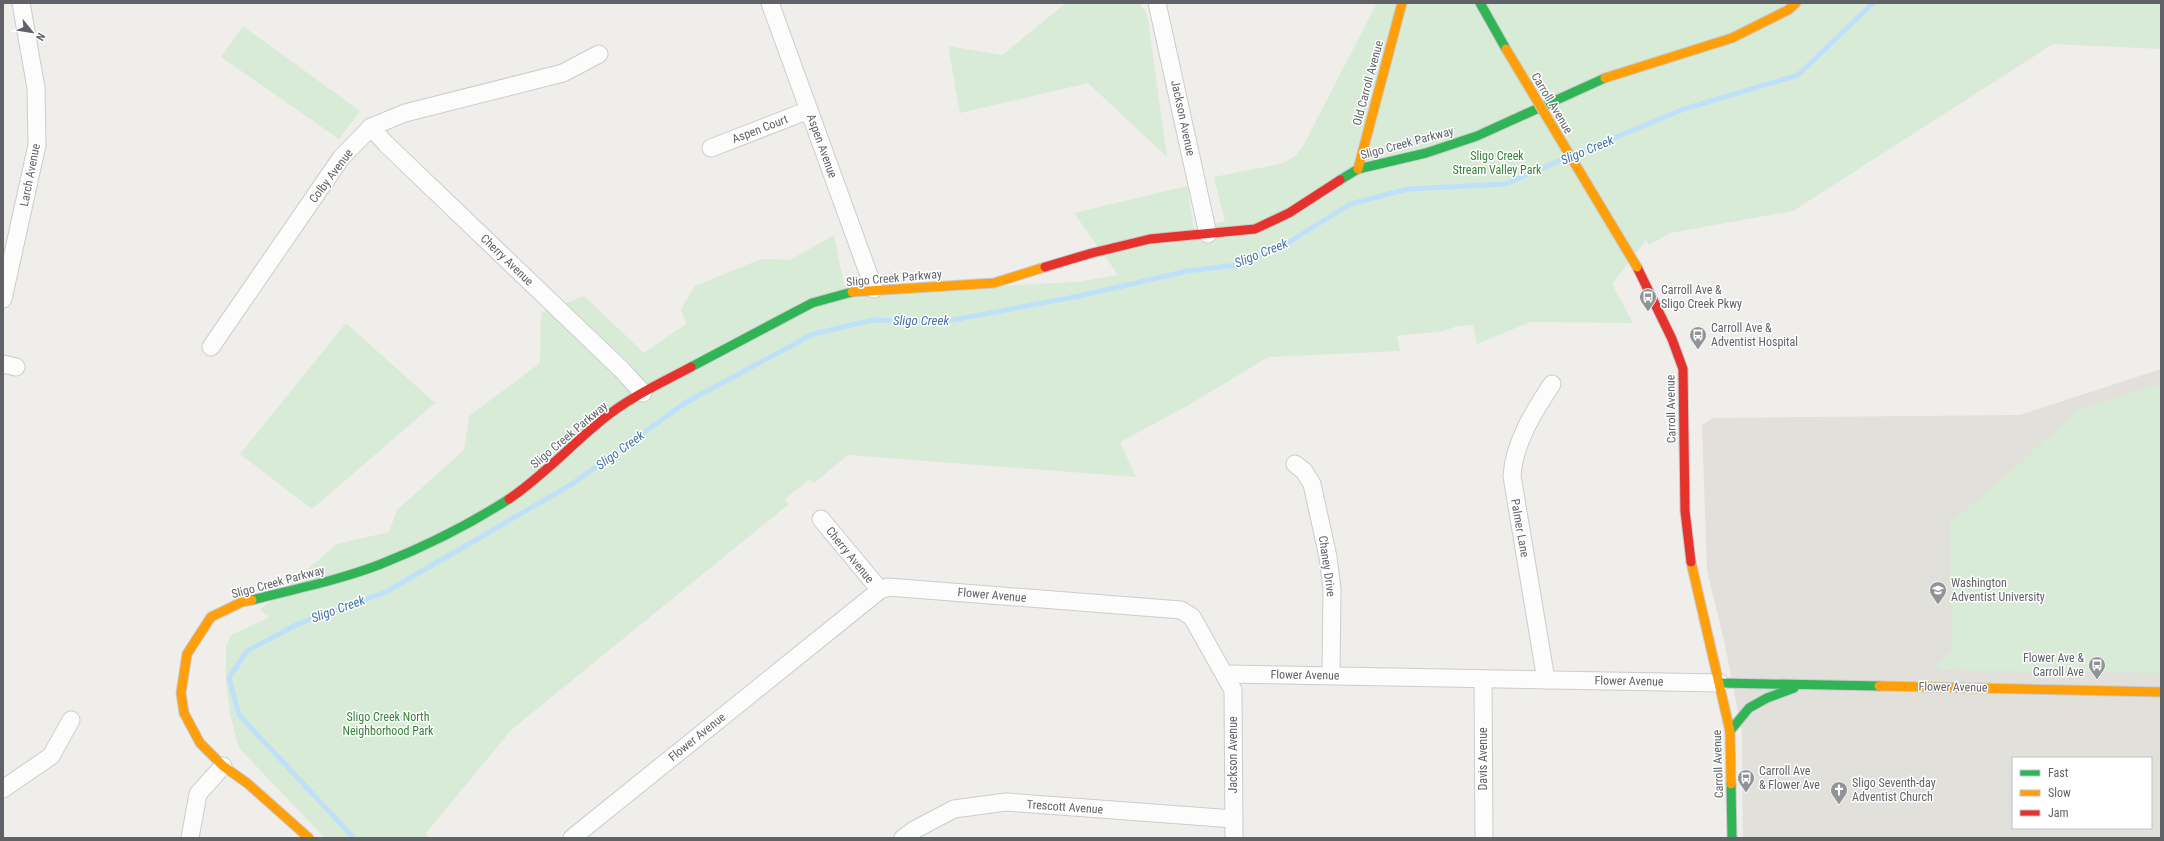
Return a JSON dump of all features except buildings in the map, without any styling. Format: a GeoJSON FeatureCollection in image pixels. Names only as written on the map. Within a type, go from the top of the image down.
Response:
{"type":"FeatureCollection","features":[{"type":"Feature","properties":{"kind":"street","name":"Larch Avenue"},"geometry":{"type":"LineString","coordinates":[[3,299],[37,145],[36,88],[21,3]]}},
{"type":"Feature","properties":{"kind":"street","name":"Aspen Avenue"},"geometry":{"type":"LineString","coordinates":[[770,3],[874,289]]}},
{"type":"Feature","properties":{"kind":"street","name":"Jackson Avenue"},"geometry":{"type":"LineString","coordinates":[[1157,3],[1208,234]]}},
{"type":"Feature","properties":{"kind":"street","name":"Old Carroll Avenue"},"geometry":{"type":"LineString","coordinates":[[1358,169],[1402,3]]}},
{"type":"Feature","properties":{"kind":"street","name":"Carroll Avenue"},"geometry":{"type":"LineString","coordinates":[[1480,3],[1637,267],[1672,339],[1683,369],[1685,511],[1691,564],[1720,682],[1730,731],[1732,838]]}},
{"type":"Feature","properties":{"kind":"street","name":"Sligo Creek Parkway"},"geometry":{"type":"LineString","coordinates":[[309,838],[246,783],[223,766],[200,743],[184,713],[181,693],[187,654],[211,617],[242,602],[323,582],[381,564],[479,518],[528,486],[603,419],[643,393],[812,303],[849,292],[874,289],[994,283],[1092,253],[1150,239],[1255,229],[1289,213],[1358,169],[1426,153],[1477,136],[1602,79],[1732,38],[1788,10],[1796,3]]}},
{"type":"Feature","properties":{"kind":"street","name":"Colby Avenue"},"geometry":{"type":"LineString","coordinates":[[211,347],[341,158],[371,127],[405,113],[563,73],[599,54]]}},
{"type":"Feature","properties":{"kind":"street","name":"Aspen Court"},"geometry":{"type":"LineString","coordinates":[[711,148],[809,110]]}},
{"type":"Feature","properties":{"kind":"street","name":"Cherry Avenue"},"geometry":{"type":"LineString","coordinates":[[371,127],[386,144],[622,370],[643,393]]}},
{"type":"Feature","properties":{"kind":"street","name":"Palmer Lane"},"geometry":{"type":"LineString","coordinates":[[1546,680],[1512,476],[1515,452],[1540,402],[1552,384]]}},
{"type":"Feature","properties":{"kind":"street","name":"Chaney Drive"},"geometry":{"type":"LineString","coordinates":[[1295,464],[1304,471],[1312,484],[1328,557],[1332,588],[1331,675]]}},
{"type":"Feature","properties":{"kind":"street","name":"Cherry Avenue"},"geometry":{"type":"LineString","coordinates":[[821,519],[880,590]]}},
{"type":"Feature","properties":{"kind":"street","name":"Flower Avenue"},"geometry":{"type":"LineString","coordinates":[[572,838],[880,590],[888,587],[1181,610],[1192,617],[1225,674],[1720,682],[2161,692]]}},
{"type":"Feature","properties":{"kind":"street","name":"Jackson Avenue"},"geometry":{"type":"LineString","coordinates":[[1225,674],[1233,690],[1234,838]]}},
{"type":"Feature","properties":{"kind":"street","name":"Davis Avenue"},"geometry":{"type":"LineString","coordinates":[[1483,679],[1484,838]]}},
{"type":"Feature","properties":{"kind":"street"},"geometry":{"type":"LineString","coordinates":[[1730,731],[1750,708],[1767,698],[1805,684]]}},
{"type":"Feature","properties":{"kind":"street"},"geometry":{"type":"LineString","coordinates":[[3,789],[51,756],[71,720]]}},
{"type":"Feature","properties":{"kind":"street"},"geometry":{"type":"LineString","coordinates":[[190,838],[198,794],[223,766]]}},
{"type":"Feature","properties":{"kind":"street","name":"Trescott Avenue"},"geometry":{"type":"LineString","coordinates":[[903,838],[914,830],[954,809],[1006,802],[1234,819]]}},
{"type":"Feature","properties":{"kind":"shaded area","name":"Washington Adventist University"},"geometry":{"type":"Polygon","coordinates":[[[2161,369],[2161,838],[1743,838],[1742,732],[1724,640],[1707,571],[1702,425],[1713,418],[2020,415],[2161,369]]]}},
{"type":"Feature","properties":{"kind":"green space"},"geometry":{"type":"Polygon","coordinates":[[[1066,3],[1138,3],[1147,13],[1167,157],[1088,83],[960,113],[948,46],[1002,55],[1066,3]]]}},
{"type":"Feature","properties":{"kind":"green space","name":"Sligo Creek Stream Valley Park"},"geometry":{"type":"Polygon","coordinates":[[[1377,3],[2161,3],[2161,49],[2053,44],[1793,211],[1670,233],[1649,245],[1646,240],[1612,284],[1633,323],[1530,322],[1477,344],[1473,325],[1458,326],[1443,331],[1397,336],[1400,351],[1268,357],[1187,406],[1120,442],[1136,477],[848,455],[814,483],[810,479],[785,499],[789,504],[511,730],[426,833],[427,838],[325,838],[239,748],[230,714],[226,681],[226,646],[231,635],[270,617],[260,610],[337,544],[389,532],[397,510],[464,450],[469,416],[540,363],[541,313],[584,296],[644,353],[686,324],[681,309],[695,286],[761,259],[790,260],[834,235],[843,280],[849,295],[861,293],[1076,282],[1118,275],[1074,213],[1187,186],[1194,229],[1225,221],[1214,177],[1284,163],[1295,156],[1303,146],[1377,3]]]}},
{"type":"Feature","properties":{"kind":"green space"},"geometry":{"type":"Polygon","coordinates":[[[243,26],[360,111],[339,139],[221,57],[243,26]]]}},
{"type":"Feature","properties":{"kind":"green space"},"geometry":{"type":"Polygon","coordinates":[[[346,323],[435,403],[312,509],[240,454],[346,323]]]}},
{"type":"Feature","properties":{"kind":"green space"},"geometry":{"type":"Polygon","coordinates":[[[2161,384],[2161,673],[1938,670],[1937,665],[1952,651],[1950,523],[2015,468],[2077,410],[2161,384]]]}},
{"type":"Feature","properties":{"kind":"waterway","name":"Sligo Creek"},"geometry":{"type":"LineString","coordinates":[[1575,154],[1684,109],[1798,75],[1873,3]]}},
{"type":"Feature","properties":{"kind":"waterway","name":"Sligo Creek"},"geometry":{"type":"LineString","coordinates":[[354,838],[239,715],[229,678],[247,651],[298,624],[386,592],[572,484],[685,403],[813,334],[873,320],[942,322],[1080,296],[1187,271],[1237,265],[1283,246],[1350,204],[1408,189],[1506,184],[1566,158]]}},
{"type":"Feature","properties":{"kind":"traffic: fast"},"geometry":{"type":"LineString","coordinates":[[1480,3],[1506,49]]}},
{"type":"Feature","properties":{"kind":"traffic: fast"},"geometry":{"type":"LineString","coordinates":[[1340,180],[1358,169],[1426,153],[1477,136],[1605,78]]}},
{"type":"Feature","properties":{"kind":"traffic: fast"},"geometry":{"type":"LineString","coordinates":[[691,367],[812,303],[852,292]]}},
{"type":"Feature","properties":{"kind":"traffic: fast"},"geometry":{"type":"LineString","coordinates":[[252,600],[334,580],[381,564],[446,534],[509,499]]}},
{"type":"Feature","properties":{"kind":"traffic: fast"},"geometry":{"type":"LineString","coordinates":[[1720,683],[1879,686]]}},
{"type":"Feature","properties":{"kind":"traffic: fast"},"geometry":{"type":"LineString","coordinates":[[1730,731],[1749,708],[1767,698],[1794,688]]}},
{"type":"Feature","properties":{"kind":"traffic: fast"},"geometry":{"type":"LineString","coordinates":[[1731,784],[1732,838]]}},
{"type":"Feature","properties":{"kind":"traffic: slow"},"geometry":{"type":"LineString","coordinates":[[1358,169],[1402,3]]}},
{"type":"Feature","properties":{"kind":"traffic: slow"},"geometry":{"type":"LineString","coordinates":[[1605,78],[1732,38],[1788,10],[1796,3]]}},
{"type":"Feature","properties":{"kind":"traffic: slow"},"geometry":{"type":"LineString","coordinates":[[1506,49],[1637,267]]}},
{"type":"Feature","properties":{"kind":"traffic: slow"},"geometry":{"type":"LineString","coordinates":[[852,292],[994,283],[1045,267]]}},
{"type":"Feature","properties":{"kind":"traffic: slow"},"geometry":{"type":"LineString","coordinates":[[1691,562],[1730,731],[1731,784]]}},
{"type":"Feature","properties":{"kind":"traffic: slow"},"geometry":{"type":"LineString","coordinates":[[252,600],[242,602],[211,617],[187,654],[181,693],[184,713],[200,743],[223,766],[247,783],[309,838]]}},
{"type":"Feature","properties":{"kind":"traffic: slow"},"geometry":{"type":"LineString","coordinates":[[1879,686],[2161,692]]}},
{"type":"Feature","properties":{"kind":"traffic: jam"},"geometry":{"type":"LineString","coordinates":[[1045,267],[1092,253],[1150,239],[1255,229],[1289,213],[1340,180]]}},
{"type":"Feature","properties":{"kind":"traffic: jam"},"geometry":{"type":"LineString","coordinates":[[1637,267],[1672,339],[1683,369],[1685,511],[1691,562]]}},
{"type":"Feature","properties":{"kind":"traffic: jam"},"geometry":{"type":"LineString","coordinates":[[509,499],[545,471],[612,412],[645,391],[691,367]]}},
{"type":"Feature","properties":{"kind":"place","name":"Carroll Ave & Sligo Creek Pkwy"},"geometry":{"type":"Point","coordinates":[1648,312]}},
{"type":"Feature","properties":{"kind":"place","name":"Carroll Ave & Adventist Hospital"},"geometry":{"type":"Point","coordinates":[1698,350]}},
{"type":"Feature","properties":{"kind":"place","name":"Washington Adventist University"},"geometry":{"type":"Point","coordinates":[1938,605]}},
{"type":"Feature","properties":{"kind":"place","name":"Flower Ave & Carroll Ave"},"geometry":{"type":"Point","coordinates":[2097,680]}},
{"type":"Feature","properties":{"kind":"place","name":"Carroll Ave & Flower Ave"},"geometry":{"type":"Point","coordinates":[1746,793]}},
{"type":"Feature","properties":{"kind":"place","name":"Sligo Seventh-day Adventist Church"},"geometry":{"type":"Point","coordinates":[1839,805]}},
{"type":"Feature","properties":{"kind":"park label","name":"Sligo Creek North Neighborhood Park"},"geometry":{"type":"Point","coordinates":[388,724]}}]}
